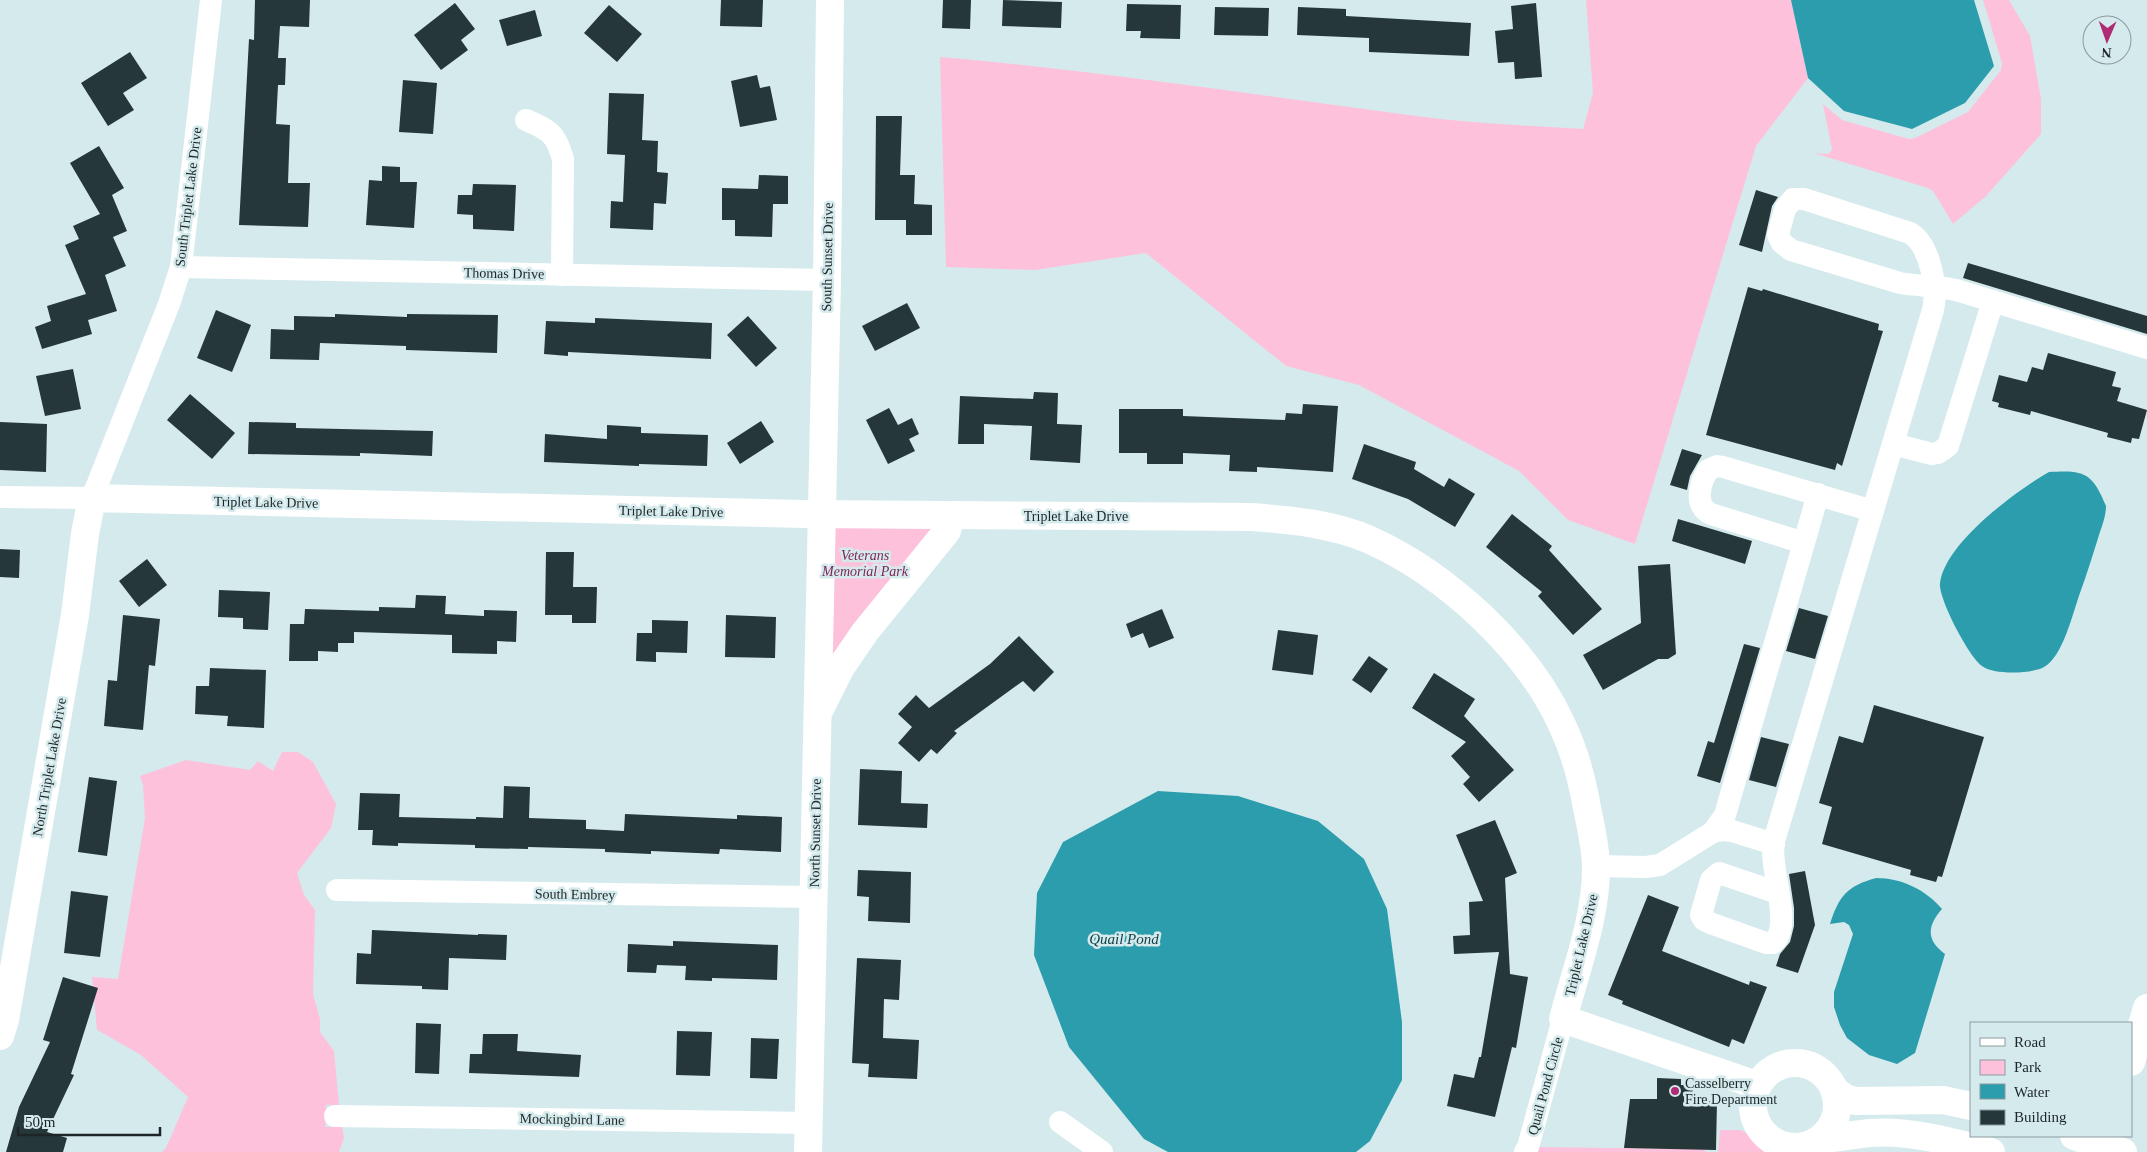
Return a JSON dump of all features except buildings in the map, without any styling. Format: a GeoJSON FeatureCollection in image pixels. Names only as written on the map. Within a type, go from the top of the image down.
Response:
{"type":"FeatureCollection","features":[{"type":"Feature","properties":{"kind":"street","name":"South Triplet Lake Drive"},"geometry":{"type":"LineString","coordinates":[[92,498],[169,304],[181,267],[211,0]]}},
{"type":"Feature","properties":{"kind":"street","name":"South Sunset Drive"},"geometry":{"type":"LineString","coordinates":[[821,514],[827,280],[830,0]]}},
{"type":"Feature","properties":{"kind":"street"},"geometry":{"type":"LineString","coordinates":[[526,120],[552,133],[559,143],[563,159],[562,275]]}},
{"type":"Feature","properties":{"kind":"street"},"geometry":{"type":"LineString","coordinates":[[1778,893],[1772,858],[1774,844],[1933,310],[1934,286],[1929,264],[1919,242],[1910,233],[1804,199],[1793,199],[1785,209],[1778,235],[1782,243],[1791,250],[1900,283],[1934,286],[1993,301],[2147,348]]}},
{"type":"Feature","properties":{"kind":"street","name":"Thomas Drive"},"geometry":{"type":"LineString","coordinates":[[181,267],[827,280]]}},
{"type":"Feature","properties":{"kind":"street"},"geometry":{"type":"LineString","coordinates":[[1893,444],[1932,454],[1938,453],[1948,446],[1993,301]]}},
{"type":"Feature","properties":{"kind":"street"},"geometry":{"type":"LineString","coordinates":[[1804,542],[1707,513],[1700,503],[1700,494],[1706,473],[1710,468],[1717,466],[1873,511]]}},
{"type":"Feature","properties":{"kind":"street"},"geometry":{"type":"LineString","coordinates":[[1596,866],[1646,867],[1660,865],[1713,832],[1725,815],[1818,494]]}},
{"type":"Feature","properties":{"kind":"street","name":"Triplet Lake Drive"},"geometry":{"type":"LineString","coordinates":[[0,497],[821,514],[1252,517],[1307,521],[1369,539],[1415,564],[1475,610],[1536,680],[1562,725],[1580,769],[1595,844],[1596,866],[1590,916],[1566,1011]]}},
{"type":"Feature","properties":{"kind":"street","name":"North Triplet Lake Drive"},"geometry":{"type":"LineString","coordinates":[[0,1036],[74,624],[85,534],[92,498]]}},
{"type":"Feature","properties":{"kind":"street","name":"North Sunset Drive"},"geometry":{"type":"LineString","coordinates":[[808,1152],[821,514]]}},
{"type":"Feature","properties":{"kind":"street"},"geometry":{"type":"LineString","coordinates":[[817,715],[850,653],[947,531],[950,515]]}},
{"type":"Feature","properties":{"kind":"street"},"geometry":{"type":"LineString","coordinates":[[1713,832],[1729,830],[1774,844]]}},
{"type":"Feature","properties":{"kind":"street","name":"South Embrey"},"geometry":{"type":"LineString","coordinates":[[337,890],[813,897]]}},
{"type":"Feature","properties":{"kind":"street"},"geometry":{"type":"LineString","coordinates":[[2132,1059],[2147,1008]]}},
{"type":"Feature","properties":{"kind":"street"},"geometry":{"type":"LineString","coordinates":[[1566,1011],[1745,1081],[1763,1081]]}},
{"type":"Feature","properties":{"kind":"street","name":"Quail Pond Circle"},"geometry":{"type":"LineString","coordinates":[[1525,1152],[1541,1104],[1566,1011]]}},
{"type":"Feature","properties":{"kind":"street"},"geometry":{"type":"LineString","coordinates":[[1970,1106],[1943,1100],[1856,1101],[1848,1099],[1835,1090],[1824,1074],[1814,1066],[1801,1063],[1788,1063],[1763,1081],[1753,1097],[1753,1111],[1758,1125],[1766,1136],[1779,1144],[1793,1147],[1807,1146],[1820,1140],[1871,1133],[1905,1135],[1937,1146],[1991,1152]]}},
{"type":"Feature","properties":{"kind":"street"},"geometry":{"type":"LineString","coordinates":[[1820,1140],[1829,1131],[1835,1120],[1838,1109],[1835,1090]]}},
{"type":"Feature","properties":{"kind":"street","name":"Mockingbird Lane"},"geometry":{"type":"LineString","coordinates":[[335,1116],[809,1122]]}},
{"type":"Feature","properties":{"kind":"street"},"geometry":{"type":"LineString","coordinates":[[1060,1122],[1102,1152]]}},
{"type":"Feature","properties":{"kind":"street"},"geometry":{"type":"LineString","coordinates":[[2078,1137],[2110,1146]]}},
{"type":"Feature","properties":{"kind":"green space"},"geometry":{"type":"Polygon","coordinates":[[[1586,0],[1791,0],[1808,78],[1756,146],[1635,544],[1568,520],[1519,471],[1359,385],[1286,366],[1146,253],[1035,270],[946,267],[940,57],[1128,77],[1440,119],[1583,129],[1593,93],[1586,0]]]}},
{"type":"Feature","properties":{"kind":"green space"},"geometry":{"type":"Polygon","coordinates":[[[1983,0],[2009,0],[2030,36],[2041,99],[2041,134],[1985,197],[1953,224],[1933,191],[1928,188],[1814,153],[1828,154],[1832,150],[1823,104],[1842,120],[1909,139],[1915,138],[1968,112],[2001,70],[2002,63],[1983,0]]]}},
{"type":"Feature","properties":{"kind":"green space","name":"Veterans Memorial Park"},"geometry":{"type":"Polygon","coordinates":[[[832,527],[937,529],[829,662],[832,527]]]}},
{"type":"Feature","properties":{"kind":"green space"},"geometry":{"type":"Polygon","coordinates":[[[282,752],[298,752],[313,762],[336,804],[331,828],[297,873],[304,895],[315,910],[313,994],[320,1019],[320,1032],[334,1051],[339,1105],[326,1105],[325,1127],[342,1127],[344,1138],[339,1152],[162,1152],[166,1148],[188,1097],[141,1055],[97,1030],[92,977],[118,979],[145,818],[143,785],[140,776],[186,760],[250,770],[258,761],[273,771],[282,752]]]}},
{"type":"Feature","properties":{"kind":"green space"},"geometry":{"type":"Polygon","coordinates":[[[1720,1130],[1741,1130],[1777,1152],[1718,1152],[1720,1130]]]}},
{"type":"Feature","properties":{"kind":"green space"},"geometry":{"type":"Polygon","coordinates":[[[1528,1147],[1705,1149],[1705,1152],[1525,1152],[1528,1147]]]}},
{"type":"Feature","properties":{"kind":"water"},"geometry":{"type":"Polygon","coordinates":[[[1791,0],[1974,0],[1994,66],[1965,103],[1912,129],[1844,111],[1808,78],[1791,0]]]}},
{"type":"Feature","properties":{"kind":"water"},"geometry":{"type":"Polygon","coordinates":[[[2049,472],[2079,473],[2091,480],[2106,506],[2103,525],[2067,633],[2051,662],[2044,667],[2022,672],[2003,672],[1987,669],[1976,660],[1962,640],[1944,601],[1940,583],[1954,551],[1968,535],[2001,505],[2049,472]]]}},
{"type":"Feature","properties":{"kind":"water","name":"Quail Pond"},"geometry":{"type":"Polygon","coordinates":[[[1158,791],[1238,796],[1318,821],[1364,859],[1387,909],[1402,1022],[1402,1080],[1370,1141],[1356,1152],[1168,1152],[1144,1139],[1069,1047],[1034,955],[1037,893],[1063,842],[1158,791]]]}},
{"type":"Feature","properties":{"kind":"water"},"geometry":{"type":"Polygon","coordinates":[[[1876,878],[1895,880],[1913,886],[1929,896],[1942,909],[1933,921],[1931,933],[1934,943],[1945,954],[1915,1053],[1897,1064],[1869,1055],[1847,1038],[1834,1007],[1834,992],[1853,934],[1849,925],[1844,922],[1830,924],[1837,906],[1845,893],[1866,881],[1876,878]]]}},
{"type":"Feature","properties":{"kind":"place","name":"Casselberry Fire Department"},"geometry":{"type":"Point","coordinates":[1675,1091]}}]}
